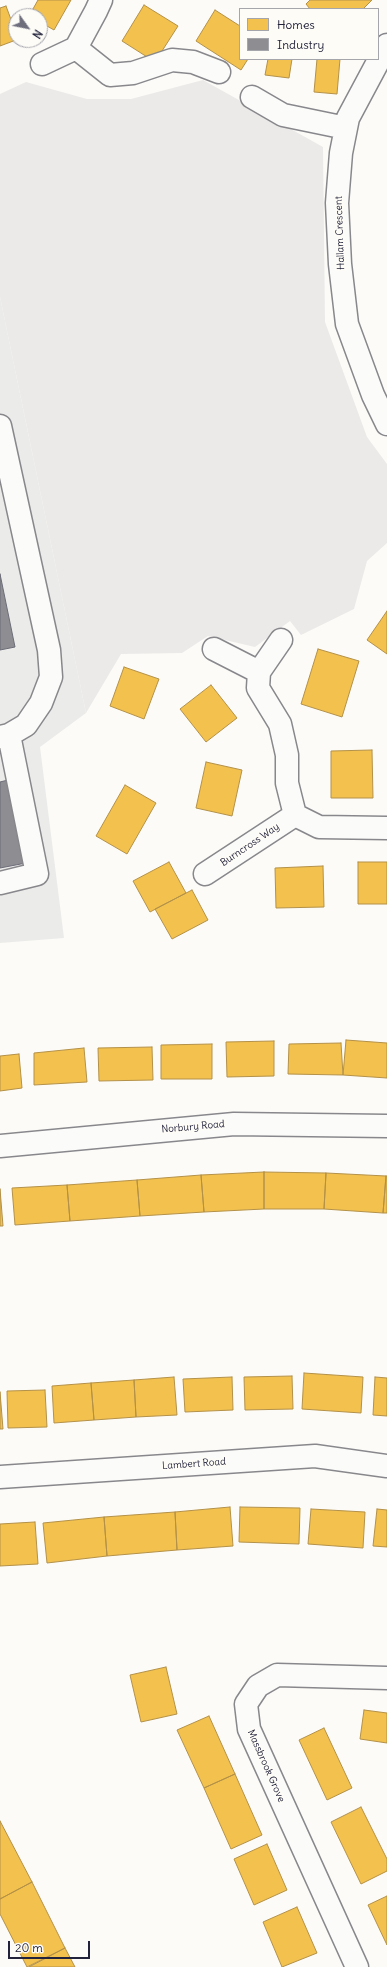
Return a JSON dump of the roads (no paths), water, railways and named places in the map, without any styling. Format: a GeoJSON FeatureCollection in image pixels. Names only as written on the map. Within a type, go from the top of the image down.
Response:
{"type":"FeatureCollection","features":[{"type":"Feature","properties":{"kind":"street"},"geometry":{"type":"LineString","coordinates":[[42,64],[76,48],[101,0]]}},
{"type":"Feature","properties":{"kind":"street","name":"Hallam Crescent"},"geometry":{"type":"LineString","coordinates":[[387,45],[348,118],[341,153],[337,203],[340,264],[347,324],[373,395],[387,424]]}},
{"type":"Feature","properties":{"kind":"street"},"geometry":{"type":"LineString","coordinates":[[76,48],[110,75],[133,73],[172,60],[193,62],[219,72]]}},
{"type":"Feature","properties":{"kind":"street"},"geometry":{"type":"LineString","coordinates":[[252,97],[282,115],[346,128]]}},
{"type":"Feature","properties":{"kind":"street"},"geometry":{"type":"LineString","coordinates":[[0,426],[49,650],[51,677],[41,703],[26,725],[4,736],[37,874],[0,883]]}},
{"type":"Feature","properties":{"kind":"street"},"geometry":{"type":"LineString","coordinates":[[281,640],[259,672],[258,688],[280,724],[287,754],[287,783],[295,815],[319,826],[387,828]]}},
{"type":"Feature","properties":{"kind":"street"},"geometry":{"type":"LineString","coordinates":[[214,649],[259,672]]}},
{"type":"Feature","properties":{"kind":"street","name":"Burncross Way"},"geometry":{"type":"LineString","coordinates":[[205,874],[295,815]]}},
{"type":"Feature","properties":{"kind":"street","name":"Norbury Road"},"geometry":{"type":"LineString","coordinates":[[0,1146],[234,1124],[387,1126]]}},
{"type":"Feature","properties":{"kind":"street","name":"Lambert Road"},"geometry":{"type":"LineString","coordinates":[[0,1477],[315,1456],[387,1466]]}},
{"type":"Feature","properties":{"kind":"street","name":"Massbrook Grove"},"geometry":{"type":"LineString","coordinates":[[357,1967],[249,1729],[246,1704],[258,1686],[277,1675],[387,1678]]}}]}
